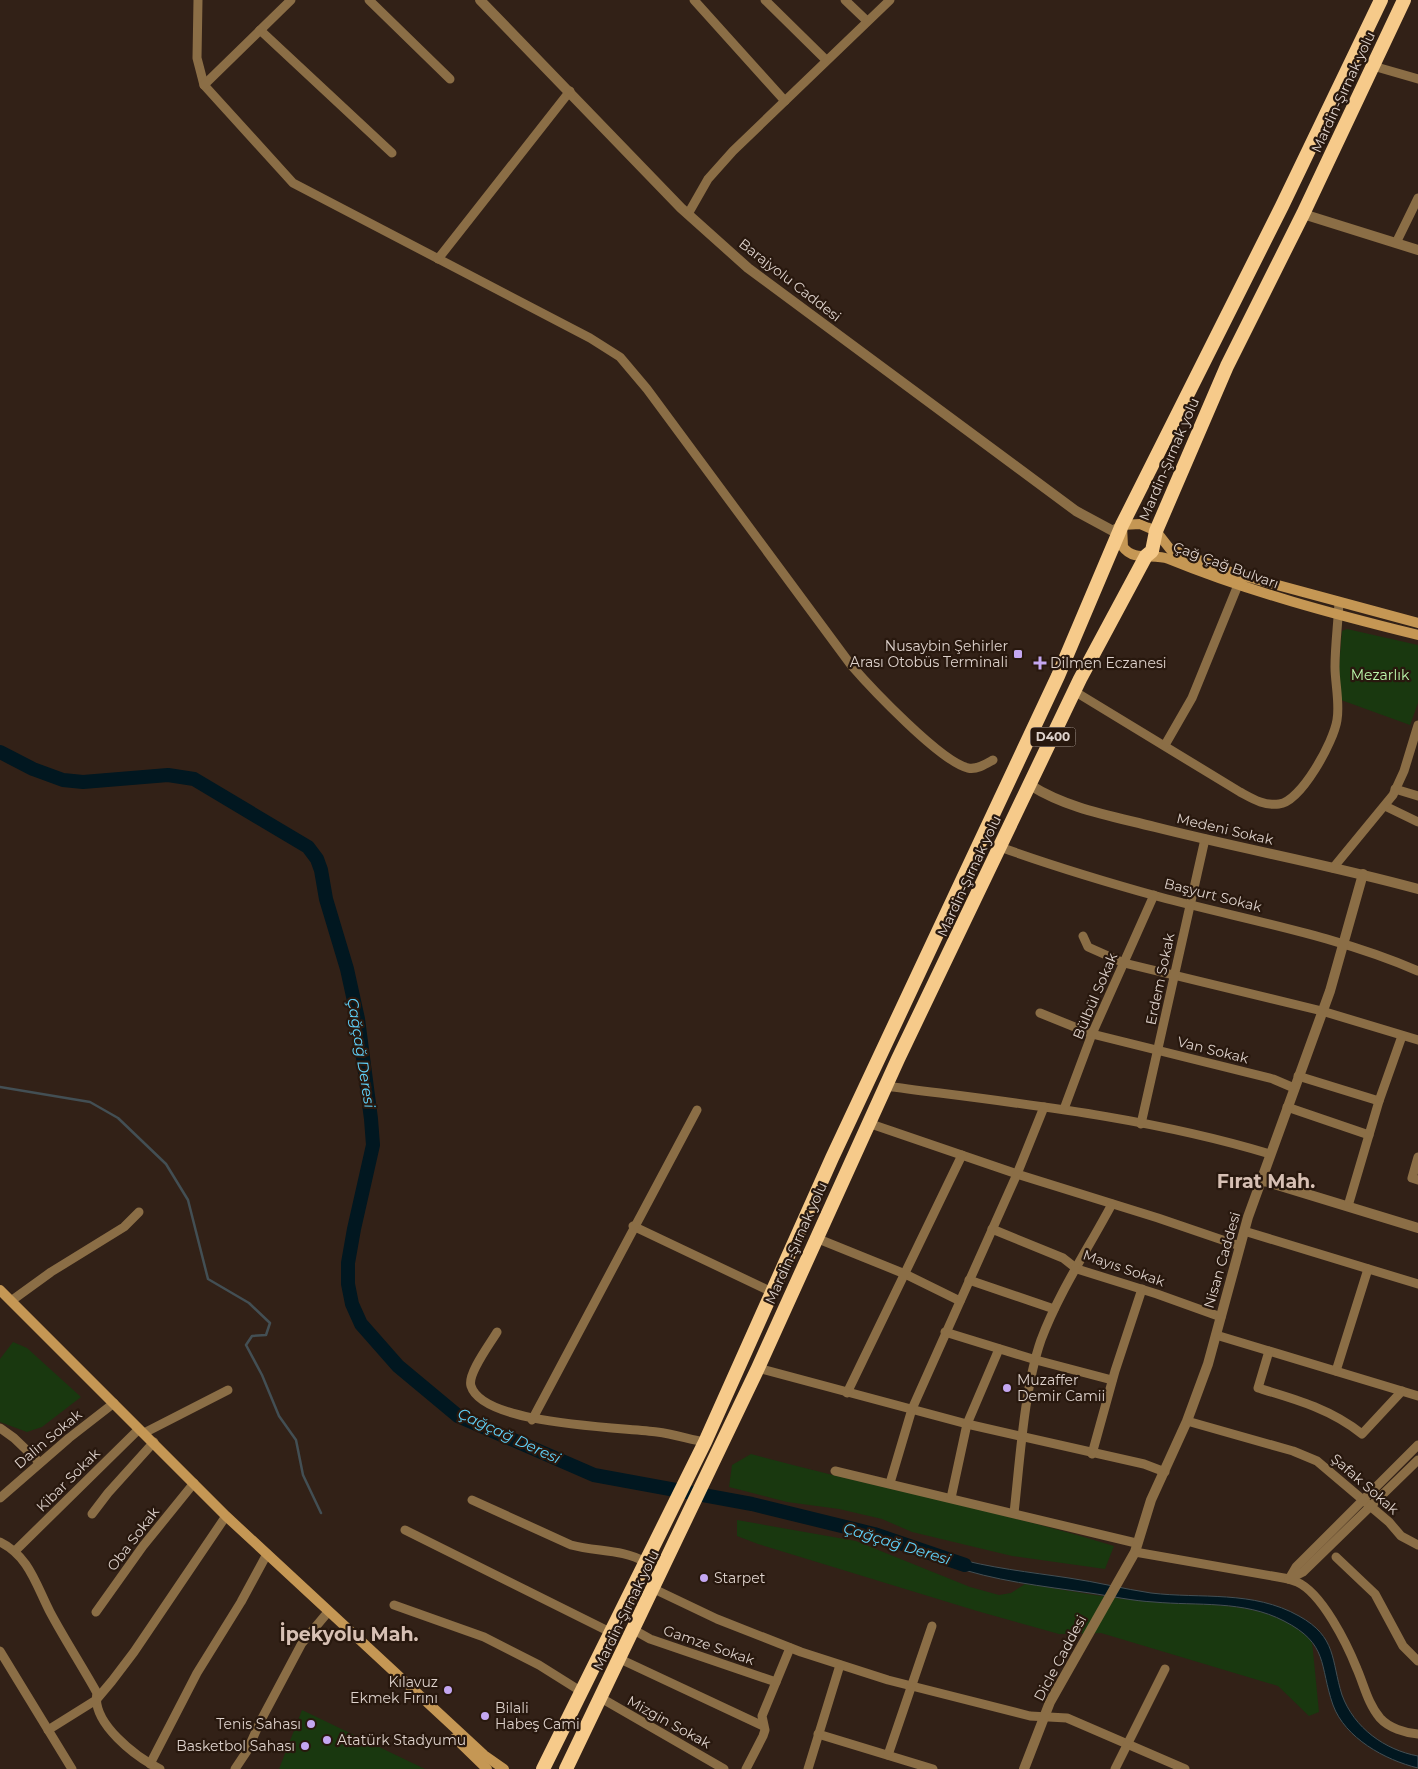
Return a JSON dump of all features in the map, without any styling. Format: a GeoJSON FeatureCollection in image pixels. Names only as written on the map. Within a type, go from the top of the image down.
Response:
{"type":"FeatureCollection","features":[{"type":"Feature","properties":{"kind":"highway","name":"Mardin-Şırnak yolu"},"geometry":{"type":"LineString","coordinates":[[543,1769],[691,1473],[882,1051],[1058,676],[1122,525],[1282,206],[1381,0]]}},
{"type":"Feature","properties":{"kind":"highway","name":"Mardin-Şırnak yolu"},"geometry":{"type":"LineString","coordinates":[[566,1769],[707,1479],[885,1086],[1074,691],[1146,556],[1152,551],[1156,531],[1227,366],[1303,214],[1404,0]]}},
{"type":"Feature","properties":{"kind":"main road"},"geometry":{"type":"LineString","coordinates":[[1122,525],[1140,524],[1156,531]]}},
{"type":"Feature","properties":{"kind":"main road","name":"Çağ Çağ Bulvarı"},"geometry":{"type":"LineString","coordinates":[[1122,525],[1123,547],[1132,555],[1160,556],[1273,598],[1418,635]]}},
{"type":"Feature","properties":{"kind":"main road","name":"Çağ Çağ Bulvarı"},"geometry":{"type":"LineString","coordinates":[[1156,531],[1170,549],[1233,572],[1418,623]]}},
{"type":"Feature","properties":{"kind":"main road"},"geometry":{"type":"LineString","coordinates":[[0,1290],[226,1516],[350,1633],[487,1769]]}},
{"type":"Feature","properties":{"kind":"main road"},"geometry":{"type":"LineString","coordinates":[[350,1633],[484,1754],[504,1769]]}},
{"type":"Feature","properties":{"kind":"street"},"geometry":{"type":"LineString","coordinates":[[198,0],[197,58],[204,85],[293,183],[590,338],[620,357],[678,430],[846,658],[877,694],[948,757],[968,768],[980,767],[993,760]]}},
{"type":"Feature","properties":{"kind":"street"},"geometry":{"type":"LineString","coordinates":[[204,85],[291,0]]}},
{"type":"Feature","properties":{"kind":"street"},"geometry":{"type":"LineString","coordinates":[[369,0],[450,79]]}},
{"type":"Feature","properties":{"kind":"street","name":"Barajyolu Caddesi"},"geometry":{"type":"LineString","coordinates":[[480,0],[688,214],[748,268],[1076,511],[1113,531],[1122,525]]}},
{"type":"Feature","properties":{"kind":"street"},"geometry":{"type":"LineString","coordinates":[[694,0],[784,101]]}},
{"type":"Feature","properties":{"kind":"street"},"geometry":{"type":"LineString","coordinates":[[765,0],[826,60]]}},
{"type":"Feature","properties":{"kind":"street"},"geometry":{"type":"LineString","coordinates":[[845,0],[867,21]]}},
{"type":"Feature","properties":{"kind":"street"},"geometry":{"type":"LineString","coordinates":[[688,214],[708,178],[784,101],[890,0]]}},
{"type":"Feature","properties":{"kind":"street"},"geometry":{"type":"LineString","coordinates":[[260,30],[392,153]]}},
{"type":"Feature","properties":{"kind":"street"},"geometry":{"type":"LineString","coordinates":[[1373,66],[1418,80]]}},
{"type":"Feature","properties":{"kind":"street"},"geometry":{"type":"LineString","coordinates":[[438,259],[570,91]]}},
{"type":"Feature","properties":{"kind":"street"},"geometry":{"type":"LineString","coordinates":[[1396,243],[1418,198]]}},
{"type":"Feature","properties":{"kind":"street"},"geometry":{"type":"LineString","coordinates":[[1303,214],[1418,250]]}},
{"type":"Feature","properties":{"kind":"street"},"geometry":{"type":"LineString","coordinates":[[1165,745],[1192,698],[1238,585]]}},
{"type":"Feature","properties":{"kind":"street"},"geometry":{"type":"LineString","coordinates":[[1074,691],[1240,792],[1265,805],[1282,804],[1297,796],[1324,756],[1334,736],[1338,717],[1335,666],[1339,602]]}},
{"type":"Feature","properties":{"kind":"street"},"geometry":{"type":"LineString","coordinates":[[1334,868],[1385,806],[1396,788],[1414,750],[1418,725]]}},
{"type":"Feature","properties":{"kind":"street","name":"Medeni Sokak"},"geometry":{"type":"LineString","coordinates":[[1030,785],[1048,796],[1076,807],[1205,840],[1363,874],[1418,889]]}},
{"type":"Feature","properties":{"kind":"street"},"geometry":{"type":"LineString","coordinates":[[1396,788],[1418,796]]}},
{"type":"Feature","properties":{"kind":"street"},"geometry":{"type":"LineString","coordinates":[[1385,806],[1418,822]]}},
{"type":"Feature","properties":{"kind":"street","name":"Erdem Sokak"},"geometry":{"type":"LineString","coordinates":[[1141,1124],[1205,840]]}},
{"type":"Feature","properties":{"kind":"street","name":"Başyurt Sokak"},"geometry":{"type":"LineString","coordinates":[[1000,847],[1044,863],[1154,895],[1344,943],[1418,971]]}},
{"type":"Feature","properties":{"kind":"street","name":"Nisan Caddesi"},"geometry":{"type":"LineString","coordinates":[[1098,1616],[1136,1548],[1151,1500],[1187,1421],[1216,1335],[1244,1230],[1330,991],[1363,874]]}},
{"type":"Feature","properties":{"kind":"street","name":"Bülbül Sokak"},"geometry":{"type":"LineString","coordinates":[[1064,1109],[1092,1034],[1154,895]]}},
{"type":"Feature","properties":{"kind":"street"},"geometry":{"type":"LineString","coordinates":[[1083,936],[1088,947],[1124,963],[1322,1011],[1418,1040]]}},
{"type":"Feature","properties":{"kind":"street","name":"Van Sokak"},"geometry":{"type":"LineString","coordinates":[[1040,1013],[1092,1034],[1274,1079],[1294,1088]]}},
{"type":"Feature","properties":{"kind":"street"},"geometry":{"type":"LineString","coordinates":[[1348,1206],[1379,1101],[1402,1036]]}},
{"type":"Feature","properties":{"kind":"street"},"geometry":{"type":"LineString","coordinates":[[1298,1076],[1379,1101]]}},
{"type":"Feature","properties":{"kind":"street"},"geometry":{"type":"LineString","coordinates":[[885,1086],[1089,1112],[1220,1139],[1270,1154]]}},
{"type":"Feature","properties":{"kind":"street"},"geometry":{"type":"LineString","coordinates":[[890,1483],[912,1409],[1017,1174],[1044,1107]]}},
{"type":"Feature","properties":{"kind":"street"},"geometry":{"type":"LineString","coordinates":[[1287,1107],[1369,1135]]}},
{"type":"Feature","properties":{"kind":"street"},"geometry":{"type":"LineString","coordinates":[[532,1420],[696,1110]]}},
{"type":"Feature","properties":{"kind":"street"},"geometry":{"type":"LineString","coordinates":[[868,1123],[1017,1174],[1240,1246]]}},
{"type":"Feature","properties":{"kind":"street"},"geometry":{"type":"LineString","coordinates":[[846,1393],[962,1155]]}},
{"type":"Feature","properties":{"kind":"street"},"geometry":{"type":"LineString","coordinates":[[1418,1157],[1412,1178],[1418,1180]]}},
{"type":"Feature","properties":{"kind":"street"},"geometry":{"type":"LineString","coordinates":[[1261,1180],[1418,1228]]}},
{"type":"Feature","properties":{"kind":"street"},"geometry":{"type":"LineString","coordinates":[[1014,1513],[1023,1435],[1036,1360],[1060,1294],[1077,1269],[1112,1204]]}},
{"type":"Feature","properties":{"kind":"street"},"geometry":{"type":"LineString","coordinates":[[11,1301],[51,1272],[124,1227],[139,1212]]}},
{"type":"Feature","properties":{"kind":"street"},"geometry":{"type":"LineString","coordinates":[[633,1226],[772,1292]]}},
{"type":"Feature","properties":{"kind":"street","name":"Mayıs Sokak"},"geometry":{"type":"LineString","coordinates":[[992,1229],[1063,1258],[1077,1269],[1142,1289],[1221,1317]]}},
{"type":"Feature","properties":{"kind":"street"},"geometry":{"type":"LineString","coordinates":[[1244,1230],[1418,1284]]}},
{"type":"Feature","properties":{"kind":"street"},"geometry":{"type":"LineString","coordinates":[[816,1238],[904,1274],[960,1301]]}},
{"type":"Feature","properties":{"kind":"street"},"geometry":{"type":"LineString","coordinates":[[1336,1371],[1368,1269]]}},
{"type":"Feature","properties":{"kind":"street"},"geometry":{"type":"LineString","coordinates":[[969,1280],[1054,1309]]}},
{"type":"Feature","properties":{"kind":"street"},"geometry":{"type":"LineString","coordinates":[[1092,1454],[1112,1380],[1142,1289]]}},
{"type":"Feature","properties":{"kind":"street"},"geometry":{"type":"LineString","coordinates":[[497,1332],[471,1376],[471,1386],[484,1403],[532,1420],[659,1432],[705,1442]]}},
{"type":"Feature","properties":{"kind":"street"},"geometry":{"type":"LineString","coordinates":[[945,1332],[1036,1360],[1112,1380]]}},
{"type":"Feature","properties":{"kind":"street"},"geometry":{"type":"LineString","coordinates":[[1216,1335],[1418,1396]]}},
{"type":"Feature","properties":{"kind":"street"},"geometry":{"type":"LineString","coordinates":[[951,1498],[967,1424],[999,1349]]}},
{"type":"Feature","properties":{"kind":"street"},"geometry":{"type":"LineString","coordinates":[[1269,1351],[1258,1388],[1305,1402],[1324,1410],[1362,1434],[1402,1391]]}},
{"type":"Feature","properties":{"kind":"street"},"geometry":{"type":"LineString","coordinates":[[758,1368],[967,1424],[1023,1435],[1092,1454],[1144,1464],[1165,1472]]}},
{"type":"Feature","properties":{"kind":"street","name":"Kibar Sokak"},"geometry":{"type":"LineString","coordinates":[[15,1551],[141,1431],[228,1390]]}},
{"type":"Feature","properties":{"kind":"street","name":"Dalin Sokak"},"geometry":{"type":"LineString","coordinates":[[0,1498],[114,1403]]}},
{"type":"Feature","properties":{"kind":"street","name":"Şafak Sokak"},"geometry":{"type":"LineString","coordinates":[[1187,1421],[1293,1451],[1317,1461],[1366,1503],[1400,1536],[1418,1545]]}},
{"type":"Feature","properties":{"kind":"street"},"geometry":{"type":"LineString","coordinates":[[0,1428],[14,1438],[40,1463]]}},
{"type":"Feature","properties":{"kind":"street"},"geometry":{"type":"LineString","coordinates":[[92,1514],[108,1493],[154,1442]]}},
{"type":"Feature","properties":{"kind":"street"},"geometry":{"type":"LineString","coordinates":[[1289,1580],[1303,1572],[1418,1445]]}},
{"type":"Feature","properties":{"kind":"street"},"geometry":{"type":"LineString","coordinates":[[1366,1503],[1418,1460]]}},
{"type":"Feature","properties":{"kind":"street"},"geometry":{"type":"LineString","coordinates":[[835,1471],[1014,1513],[1136,1548],[1298,1582],[1311,1592],[1327,1612],[1357,1668],[1366,1693],[1380,1717],[1401,1731],[1418,1734]]}},
{"type":"Feature","properties":{"kind":"street","name":"Oba Sokak"},"geometry":{"type":"LineString","coordinates":[[96,1612],[143,1546],[194,1483]]}},
{"type":"Feature","properties":{"kind":"street"},"geometry":{"type":"LineString","coordinates":[[472,1500],[571,1545],[586,1549],[630,1553],[645,1562]]}},
{"type":"Feature","properties":{"kind":"street"},"geometry":{"type":"LineString","coordinates":[[48,1730],[96,1700],[134,1652],[226,1516]]}},
{"type":"Feature","properties":{"kind":"street"},"geometry":{"type":"LineString","coordinates":[[405,1530],[610,1632]]}},
{"type":"Feature","properties":{"kind":"street"},"geometry":{"type":"LineString","coordinates":[[0,1542],[21,1556],[38,1582],[50,1612],[97,1693],[96,1700],[101,1714],[126,1748],[160,1769]]}},
{"type":"Feature","properties":{"kind":"street"},"geometry":{"type":"LineString","coordinates":[[150,1764],[197,1673],[242,1602],[267,1554]]}},
{"type":"Feature","properties":{"kind":"street"},"geometry":{"type":"LineString","coordinates":[[1336,1557],[1375,1594],[1404,1646],[1418,1661]]}},
{"type":"Feature","properties":{"kind":"street"},"geometry":{"type":"LineString","coordinates":[[654,1589],[717,1620],[840,1665],[912,1686],[1030,1716],[1067,1718],[1185,1769]]}},
{"type":"Feature","properties":{"kind":"street"},"geometry":{"type":"LineString","coordinates":[[394,1605],[484,1637],[539,1665],[582,1692]]}},
{"type":"Feature","properties":{"kind":"street"},"geometry":{"type":"LineString","coordinates":[[234,1769],[247,1751],[260,1722],[302,1643],[328,1612]]}},
{"type":"Feature","properties":{"kind":"street","name":"Dicle Caddesi"},"geometry":{"type":"LineString","coordinates":[[1024,1769],[1046,1717],[1050,1702],[1098,1616]]}},
{"type":"Feature","properties":{"kind":"street"},"geometry":{"type":"LineString","coordinates":[[888,1755],[932,1626]]}},
{"type":"Feature","properties":{"kind":"street","name":"Gamze Sokak"},"geometry":{"type":"LineString","coordinates":[[634,1630],[650,1639],[776,1682]]}},
{"type":"Feature","properties":{"kind":"street"},"geometry":{"type":"LineString","coordinates":[[746,1769],[763,1736],[765,1730],[762,1716],[790,1648]]}},
{"type":"Feature","properties":{"kind":"street"},"geometry":{"type":"LineString","coordinates":[[0,1652],[72,1769]]}},
{"type":"Feature","properties":{"kind":"street"},"geometry":{"type":"LineString","coordinates":[[620,1659],[763,1726]]}},
{"type":"Feature","properties":{"kind":"street"},"geometry":{"type":"LineString","coordinates":[[808,1769],[840,1665]]}},
{"type":"Feature","properties":{"kind":"street"},"geometry":{"type":"LineString","coordinates":[[1115,1769],[1165,1669]]}},
{"type":"Feature","properties":{"kind":"street","name":"Mizgin Sokak"},"geometry":{"type":"LineString","coordinates":[[601,1698],[724,1769]]}},
{"type":"Feature","properties":{"kind":"street"},"geometry":{"type":"LineString","coordinates":[[818,1734],[933,1769]]}},
{"type":"Feature","properties":{"kind":"green space","name":"Mezarlık"},"geometry":{"type":"Polygon","coordinates":[[[1347,629],[1418,645],[1418,703],[1410,725],[1341,700],[1338,678],[1342,631],[1347,629]]]}},
{"type":"Feature","properties":{"kind":"green space"},"geometry":{"type":"Polygon","coordinates":[[[13,1342],[27,1348],[81,1397],[42,1427],[27,1432],[0,1422],[0,1359],[13,1342]]]}},
{"type":"Feature","properties":{"kind":"green space"},"geometry":{"type":"Polygon","coordinates":[[[751,1454],[978,1509],[1114,1546],[1105,1569],[1012,1556],[912,1532],[882,1519],[839,1509],[787,1502],[729,1487],[732,1465],[751,1454]]]}},
{"type":"Feature","properties":{"kind":"green space"},"geometry":{"type":"Polygon","coordinates":[[[737,1520],[856,1541],[970,1587],[999,1595],[1011,1593],[1025,1584],[1121,1599],[1237,1607],[1276,1617],[1295,1627],[1312,1641],[1319,1712],[1309,1716],[1278,1686],[1101,1633],[1059,1634],[758,1544],[737,1536],[737,1520]]]}},
{"type":"Feature","properties":{"kind":"green space","name":"Atatürk Stadyumu"},"geometry":{"type":"Polygon","coordinates":[[[302,1710],[425,1769],[279,1769],[302,1710]]]}},
{"type":"Feature","properties":{"kind":"water"},"geometry":{"type":"Polygon","coordinates":[[[951,1557],[995,1567],[1151,1593],[1226,1597],[1264,1602],[1299,1616],[1320,1632],[1331,1650],[1342,1695],[1354,1718],[1372,1736],[1383,1743],[1394,1749],[1418,1756],[1418,1768],[1380,1753],[1356,1737],[1347,1728],[1333,1705],[1316,1647],[1309,1638],[1298,1630],[1269,1614],[1220,1605],[1138,1601],[1001,1579],[949,1565],[947,1560],[951,1557]]]}},
{"type":"Feature","properties":{"kind":"waterway","name":"Çağçağ Deresi"},"geometry":{"type":"LineString","coordinates":[[0,752],[33,769],[63,780],[83,782],[168,775],[194,779],[308,847],[317,859],[326,899],[347,969],[358,1019],[373,1145],[354,1229],[348,1263],[348,1284],[352,1304],[361,1324],[398,1366],[458,1416],[594,1475],[752,1504],[874,1534],[965,1565]]}},
{"type":"Feature","properties":{"kind":"waterway"},"geometry":{"type":"LineString","coordinates":[[0,1087],[90,1102],[118,1118],[166,1164],[188,1200],[208,1279],[249,1303],[270,1323],[266,1335],[252,1336],[246,1345],[262,1375],[279,1416],[296,1440],[303,1475],[321,1513]]}},
{"type":"Feature","properties":{"kind":"place","name":"Nusaybin Şehirler Arası Otobüs Terminali"},"geometry":{"type":"Point","coordinates":[1018,654]}},
{"type":"Feature","properties":{"kind":"place","name":"Dilmen Eczanesi"},"geometry":{"type":"Point","coordinates":[1040,663]}},
{"type":"Feature","properties":{"kind":"place","name":"Muzaffer Demir Camii"},"geometry":{"type":"Point","coordinates":[1007,1388]}},
{"type":"Feature","properties":{"kind":"place","name":"Starpet"},"geometry":{"type":"Point","coordinates":[704,1578]}},
{"type":"Feature","properties":{"kind":"place","name":"Kılavuz Ekmek Fırını"},"geometry":{"type":"Point","coordinates":[448,1690]}},
{"type":"Feature","properties":{"kind":"place","name":"Bilali Habeş Cami"},"geometry":{"type":"Point","coordinates":[485,1716]}},
{"type":"Feature","properties":{"kind":"place","name":"Tenis Sahası"},"geometry":{"type":"Point","coordinates":[311,1724]}},
{"type":"Feature","properties":{"kind":"place","name":"Atatürk Stadyumu"},"geometry":{"type":"Point","coordinates":[327,1740]}},
{"type":"Feature","properties":{"kind":"place","name":"Basketbol Sahası"},"geometry":{"type":"Point","coordinates":[305,1746]}},
{"type":"Feature","properties":{"kind":"district","name":"Fırat Mah."},"geometry":{"type":"Point","coordinates":[1266,1181]}},
{"type":"Feature","properties":{"kind":"district","name":"İpekyolu Mah."},"geometry":{"type":"Point","coordinates":[349,1634]}}]}
